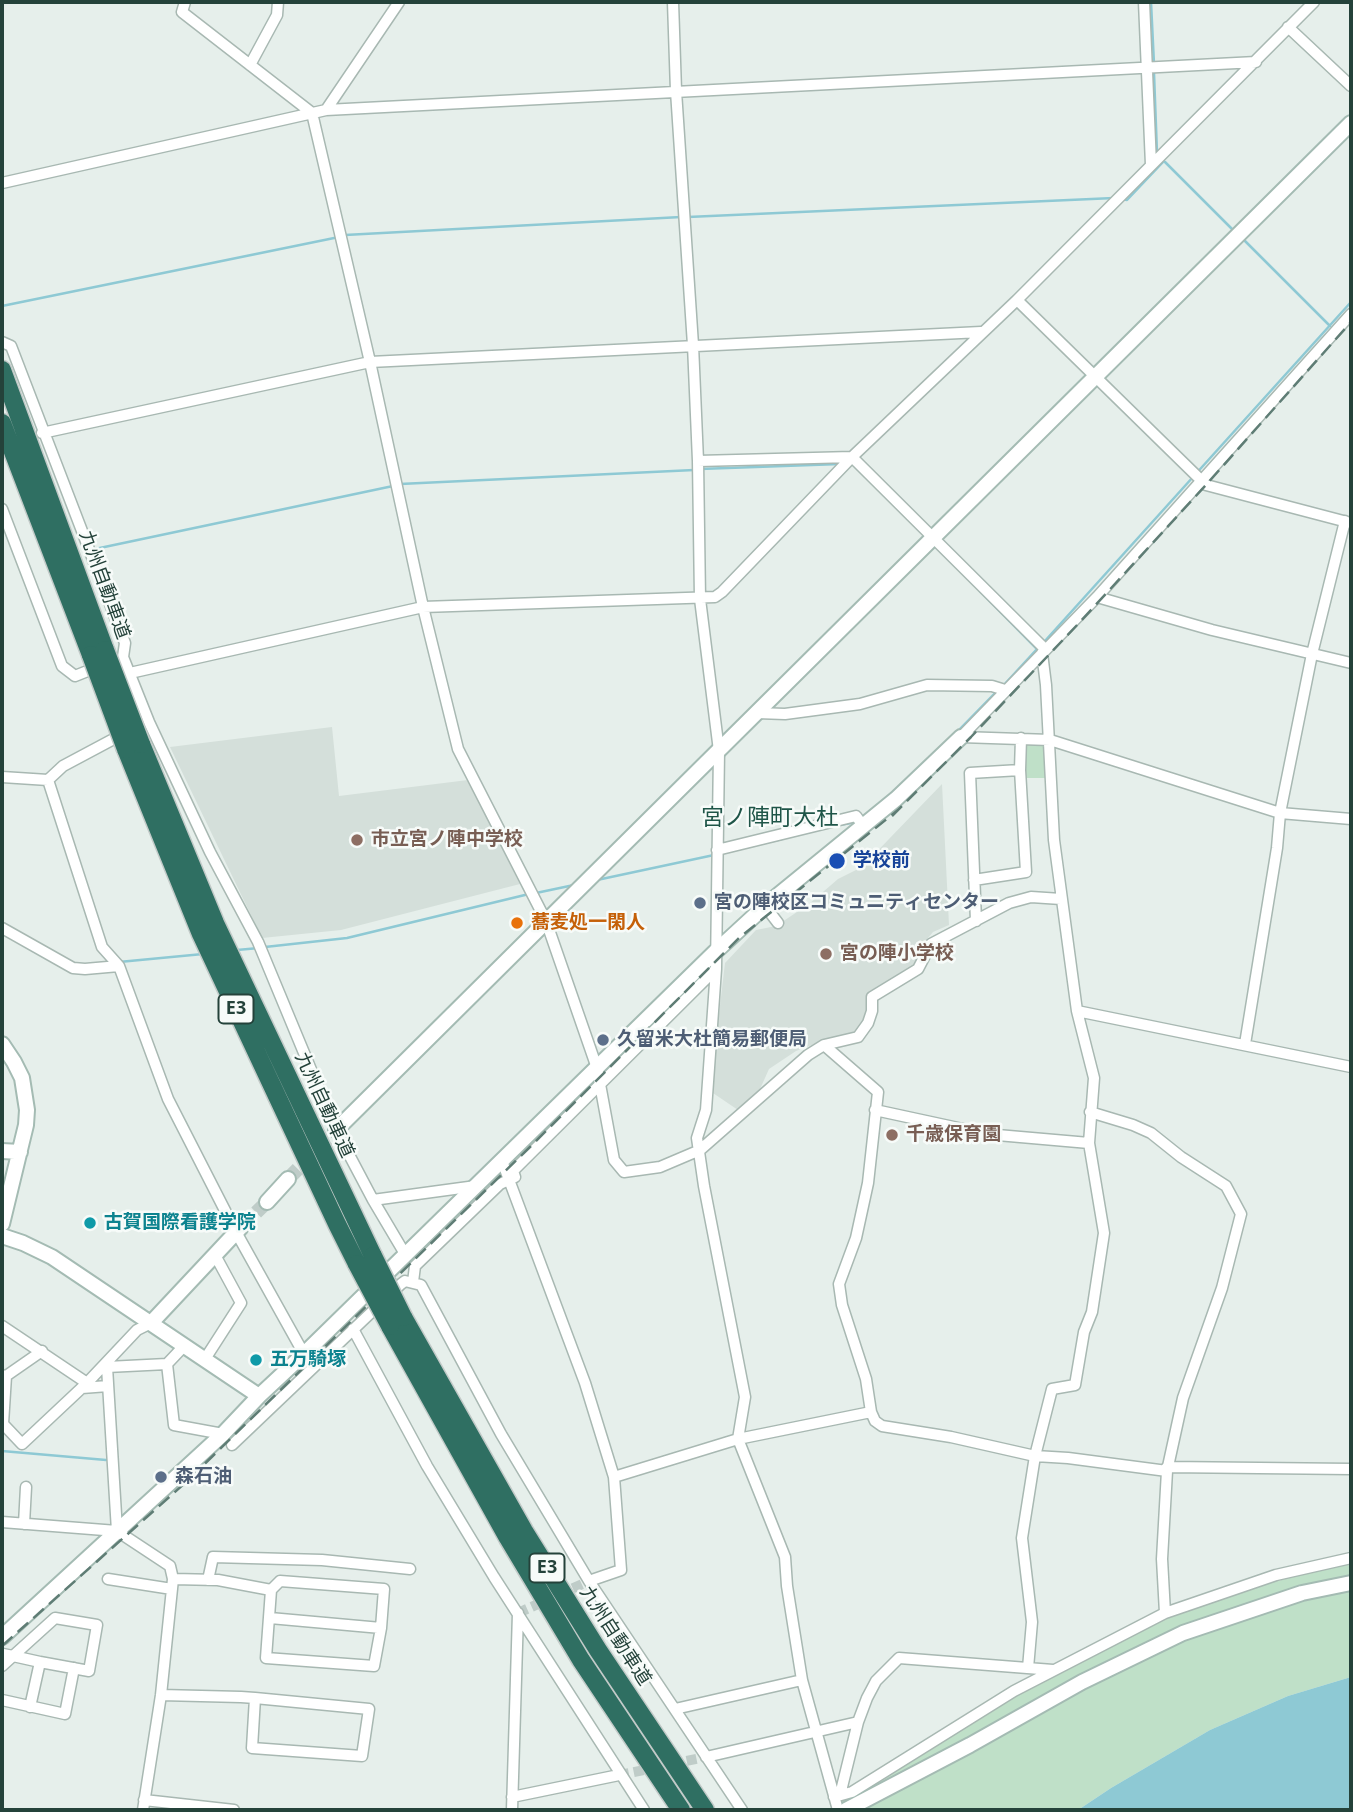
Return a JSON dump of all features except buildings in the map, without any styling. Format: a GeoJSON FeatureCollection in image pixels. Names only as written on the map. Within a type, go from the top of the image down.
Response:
{"type":"FeatureCollection","features":[{"type":"Feature","properties":{"kind":"highway","name":"九州自動車道"},"geometry":{"type":"LineString","coordinates":[[2,370],[98,653]]}},
{"type":"Feature","properties":{"kind":"highway","name":"九州自動車道"},"geometry":{"type":"LineString","coordinates":[[2,423],[134,746],[365,1260],[396,1322],[425,1394],[574,1649],[681,1810]]}},
{"type":"Feature","properties":{"kind":"highway","name":"九州自動車道"},"geometry":{"type":"LineString","coordinates":[[396,1322],[440,1386],[598,1650],[705,1810]]}},
{"type":"Feature","properties":{"kind":"street"},"geometry":{"type":"LineString","coordinates":[[185,2],[182,12],[312,113],[423,607],[458,749],[546,921],[597,1068],[614,1160],[624,1172],[660,1167],[700,1150],[808,1055],[824,1045],[858,1037],[868,1023],[872,1011],[872,997],[918,969],[931,944],[1009,903],[1031,897],[1061,899]]}},
{"type":"Feature","properties":{"kind":"street"},"geometry":{"type":"LineString","coordinates":[[250,65],[277,15],[278,2]]}},
{"type":"Feature","properties":{"kind":"street"},"geometry":{"type":"LineString","coordinates":[[326,110],[399,2]]}},
{"type":"Feature","properties":{"kind":"street"},"geometry":{"type":"LineString","coordinates":[[673,2],[676,91],[693,345],[700,599],[719,751],[716,969],[706,1110],[697,1138],[745,1397],[738,1439],[785,1557],[802,1680],[837,1796],[838,1810]]}},
{"type":"Feature","properties":{"kind":"street"},"geometry":{"type":"LineString","coordinates":[[1144,2],[1151,165]]}},
{"type":"Feature","properties":{"kind":"street"},"geometry":{"type":"LineString","coordinates":[[130,673],[423,607],[715,597],[852,457],[1017,300],[1314,2]]}},
{"type":"Feature","properties":{"kind":"street"},"geometry":{"type":"LineString","coordinates":[[1288,27],[1351,86]]}},
{"type":"Feature","properties":{"kind":"street"},"geometry":{"type":"LineString","coordinates":[[2,183],[326,110],[1256,62]]}},
{"type":"Feature","properties":{"kind":"street"},"geometry":{"type":"LineString","coordinates":[[336,1130],[1351,123]]}},
{"type":"Feature","properties":{"kind":"street"},"geometry":{"type":"LineString","coordinates":[[1017,300],[1206,485],[1348,522],[1312,654],[1280,813],[1277,848],[1245,1044]]}},
{"type":"Feature","properties":{"kind":"street"},"geometry":{"type":"LineString","coordinates":[[228,1439],[259,1396],[715,952],[765,906],[864,827],[961,737],[1097,597],[1351,314]]}},
{"type":"Feature","properties":{"kind":"street"},"geometry":{"type":"LineString","coordinates":[[43,433],[370,362],[981,332]]}},
{"type":"Feature","properties":{"kind":"street"},"geometry":{"type":"LineString","coordinates":[[2,342],[11,346],[125,643],[123,657],[149,722],[210,852],[258,942],[336,1130],[405,1254]]}},
{"type":"Feature","properties":{"kind":"street"},"geometry":{"type":"LineString","coordinates":[[698,461],[852,457],[1043,651],[1054,840],[1077,1011],[1094,1078],[1089,1143],[1104,1233],[1092,1312],[1084,1332],[1074,1385],[1052,1389],[1035,1457],[1022,1538],[1032,1622],[1028,1668]]}},
{"type":"Feature","properties":{"kind":"street"},"geometry":{"type":"LineString","coordinates":[[2,509],[62,666],[75,676],[123,657]]}},
{"type":"Feature","properties":{"kind":"street"},"geometry":{"type":"LineString","coordinates":[[1097,597],[1199,626],[1351,663]]}},
{"type":"Feature","properties":{"kind":"street"},"geometry":{"type":"LineString","coordinates":[[757,713],[785,713],[860,704],[927,685],[992,686],[1004,690]]}},
{"type":"Feature","properties":{"kind":"street"},"geometry":{"type":"LineString","coordinates":[[2,777],[48,780],[63,766],[81,755],[149,722]]}},
{"type":"Feature","properties":{"kind":"street"},"geometry":{"type":"LineString","coordinates":[[961,737],[1050,740],[1280,813],[1351,819]]}},
{"type":"Feature","properties":{"kind":"street"},"geometry":{"type":"LineString","coordinates":[[974,880],[1026,872],[1020,770],[1021,738]]}},
{"type":"Feature","properties":{"kind":"street"},"geometry":{"type":"LineString","coordinates":[[976,921],[970,773],[1020,770]]}},
{"type":"Feature","properties":{"kind":"street"},"geometry":{"type":"LineString","coordinates":[[48,780],[102,947],[119,966],[168,1099],[304,1354]]}},
{"type":"Feature","properties":{"kind":"street"},"geometry":{"type":"LineString","coordinates":[[717,850],[856,816],[864,827]]}},
{"type":"Feature","properties":{"kind":"street"},"geometry":{"type":"LineString","coordinates":[[765,906],[778,923]]}},
{"type":"Feature","properties":{"kind":"street"},"geometry":{"type":"LineString","coordinates":[[2,928],[72,968],[119,966]]}},
{"type":"Feature","properties":{"kind":"street"},"geometry":{"type":"LineString","coordinates":[[413,1282],[415,1266],[500,1184],[515,1177],[513,1171],[716,969]]}},
{"type":"Feature","properties":{"kind":"street"},"geometry":{"type":"LineString","coordinates":[[1077,1011],[1351,1066]]}},
{"type":"Feature","properties":{"kind":"street"},"geometry":{"type":"LineString","coordinates":[[2,1044],[15,1062],[26,1090],[27,1110],[20,1152],[2,1224]]}},
{"type":"Feature","properties":{"kind":"street"},"geometry":{"type":"LineString","coordinates":[[824,1045],[878,1092],[868,1183],[856,1238],[839,1284],[842,1305],[866,1378],[875,1421],[883,1426],[951,1437],[1035,1457],[1167,1469],[1351,1469]]}},
{"type":"Feature","properties":{"kind":"street"},"geometry":{"type":"LineString","coordinates":[[875,1110],[986,1134],[1089,1143]]}},
{"type":"Feature","properties":{"kind":"street"},"geometry":{"type":"LineString","coordinates":[[1090,1112],[1151,1133],[1181,1157],[1226,1186],[1241,1214],[1222,1287],[1183,1398],[1167,1469],[1162,1559],[1165,1613]]}},
{"type":"Feature","properties":{"kind":"street"},"geometry":{"type":"LineString","coordinates":[[2,1151],[20,1152]]}},
{"type":"Feature","properties":{"kind":"street"},"geometry":{"type":"LineString","coordinates":[[502,1161],[585,1383],[614,1477],[621,1570],[589,1581]]}},
{"type":"Feature","properties":{"kind":"street"},"geometry":{"type":"LineString","coordinates":[[267,1202],[288,1179]]}},
{"type":"Feature","properties":{"kind":"street"},"geometry":{"type":"LineString","coordinates":[[373,1200],[477,1186]]}},
{"type":"Feature","properties":{"kind":"street"},"geometry":{"type":"LineString","coordinates":[[43,1351],[4,1376],[3,1424],[22,1444],[107,1364],[137,1329],[151,1324],[239,1230]]}},
{"type":"Feature","properties":{"kind":"street"},"geometry":{"type":"LineString","coordinates":[[2,1236],[23,1242],[52,1257],[259,1396]]}},
{"type":"Feature","properties":{"kind":"street"},"geometry":{"type":"LineString","coordinates":[[205,1359],[241,1303],[215,1255]]}},
{"type":"Feature","properties":{"kind":"street"},"geometry":{"type":"LineString","coordinates":[[2,1637],[117,1531],[228,1439],[401,1284],[405,1281],[413,1282],[421,1285],[501,1434],[589,1581],[742,1810]]}},
{"type":"Feature","properties":{"kind":"street"},"geometry":{"type":"LineString","coordinates":[[2,1326],[43,1351],[84,1385],[108,1387]]}},
{"type":"Feature","properties":{"kind":"street"},"geometry":{"type":"LineString","coordinates":[[353,1329],[427,1466],[619,1775],[644,1810]]}},
{"type":"Feature","properties":{"kind":"street"},"geometry":{"type":"LineString","coordinates":[[107,1364],[167,1364],[185,1345]]}},
{"type":"Feature","properties":{"kind":"street"},"geometry":{"type":"LineString","coordinates":[[107,1364],[117,1531]]}},
{"type":"Feature","properties":{"kind":"street"},"geometry":{"type":"LineString","coordinates":[[167,1364],[174,1425],[228,1439]]}},
{"type":"Feature","properties":{"kind":"street"},"geometry":{"type":"LineString","coordinates":[[614,1477],[738,1439],[871,1412]]}},
{"type":"Feature","properties":{"kind":"street"},"geometry":{"type":"LineString","coordinates":[[24,1524],[26,1487]]}},
{"type":"Feature","properties":{"kind":"street"},"geometry":{"type":"LineString","coordinates":[[2,1522],[117,1531],[170,1566],[172,1584],[161,1695],[144,1805],[234,1810]]}},
{"type":"Feature","properties":{"kind":"street"},"geometry":{"type":"LineString","coordinates":[[208,1580],[213,1557],[322,1560],[410,1569]]}},
{"type":"Feature","properties":{"kind":"street"},"geometry":{"type":"LineString","coordinates":[[837,1796],[852,1792],[982,1710],[1165,1613],[1276,1575],[1351,1558]]}},
{"type":"Feature","properties":{"kind":"street"},"geometry":{"type":"LineString","coordinates":[[108,1579],[172,1584],[208,1580],[271,1591]]}},
{"type":"Feature","properties":{"kind":"street"},"geometry":{"type":"LineString","coordinates":[[280,1581],[384,1589],[374,1667],[265,1658],[270,1618],[271,1591],[280,1581]]}},
{"type":"Feature","properties":{"kind":"street"},"geometry":{"type":"LineString","coordinates":[[846,1810],[1082,1682],[1183,1633],[1291,1596],[1351,1583]]}},
{"type":"Feature","properties":{"kind":"street"},"geometry":{"type":"LineString","coordinates":[[512,1810],[518,1613]]}},
{"type":"Feature","properties":{"kind":"street"},"geometry":{"type":"LineString","coordinates":[[2,1667],[7,1655],[55,1618],[97,1625],[89,1671],[7,1655]]}},
{"type":"Feature","properties":{"kind":"street"},"geometry":{"type":"LineString","coordinates":[[270,1618],[381,1628]]}},
{"type":"Feature","properties":{"kind":"street"},"geometry":{"type":"LineString","coordinates":[[837,1796],[858,1722],[876,1681],[899,1658],[1054,1670]]}},
{"type":"Feature","properties":{"kind":"street"},"geometry":{"type":"LineString","coordinates":[[30,1707],[40,1662]]}},
{"type":"Feature","properties":{"kind":"street"},"geometry":{"type":"LineString","coordinates":[[2,1700],[65,1714],[74,1668]]}},
{"type":"Feature","properties":{"kind":"street"},"geometry":{"type":"LineString","coordinates":[[675,1709],[802,1680]]}},
{"type":"Feature","properties":{"kind":"street"},"geometry":{"type":"LineString","coordinates":[[161,1695],[255,1698],[369,1709],[362,1755],[252,1748],[255,1698]]}},
{"type":"Feature","properties":{"kind":"street"},"geometry":{"type":"LineString","coordinates":[[706,1757],[858,1722]]}},
{"type":"Feature","properties":{"kind":"street"},"geometry":{"type":"LineString","coordinates":[[512,1797],[619,1775]]}},
{"type":"Feature","properties":{"kind":"shaded area","name":"市立宮ノ陣中学校"},"geometry":{"type":"Polygon","coordinates":[[[332,727],[339,796],[468,780],[520,884],[341,930],[262,938],[170,747],[332,727]]]}},
{"type":"Feature","properties":{"kind":"shaded area","name":"宮の陣小学校"},"geometry":{"type":"Polygon","coordinates":[[[942,784],[949,925],[933,932],[921,946],[915,964],[867,995],[867,1012],[862,1027],[856,1034],[825,1040],[796,1051],[769,1069],[756,1098],[738,1110],[710,1091],[725,963],[756,930],[776,926],[809,904],[838,879],[862,867],[942,784]]]}},
{"type":"Feature","properties":{"kind":"green space"},"geometry":{"type":"Polygon","coordinates":[[[1025,743],[1046,745],[1046,778],[1025,778],[1025,743]]]}},
{"type":"Feature","properties":{"kind":"green space"},"geometry":{"type":"Polygon","coordinates":[[[1351,1564],[1351,1578],[1254,1601],[1131,1649],[956,1747],[845,1804],[839,1800],[1002,1701],[1126,1634],[1247,1589],[1351,1564]]]}},
{"type":"Feature","properties":{"kind":"green space"},"geometry":{"type":"Polygon","coordinates":[[[1351,1590],[1351,1677],[1288,1696],[1210,1730],[1078,1810],[857,1810],[1134,1661],[1261,1611],[1351,1590]]]}},
{"type":"Feature","properties":{"kind":"water"},"geometry":{"type":"Polygon","coordinates":[[[1351,1677],[1351,1810],[1078,1810],[1210,1730],[1288,1696],[1351,1677]]]}},
{"type":"Feature","properties":{"kind":"waterway"},"geometry":{"type":"LineString","coordinates":[[1151,2],[1154,64]]}},
{"type":"Feature","properties":{"kind":"waterway"},"geometry":{"type":"LineString","coordinates":[[1154,73],[1157,153]]}},
{"type":"Feature","properties":{"kind":"waterway"},"geometry":{"type":"LineString","coordinates":[[1121,199],[1127,200],[1164,161]]}},
{"type":"Feature","properties":{"kind":"waterway"},"geometry":{"type":"LineString","coordinates":[[1165,162],[1234,231]]}},
{"type":"Feature","properties":{"kind":"waterway"},"geometry":{"type":"LineString","coordinates":[[688,217],[1114,198]]}},
{"type":"Feature","properties":{"kind":"waterway"},"geometry":{"type":"LineString","coordinates":[[345,235],[681,217]]}},
{"type":"Feature","properties":{"kind":"waterway"},"geometry":{"type":"LineString","coordinates":[[2,306],[339,237]]}},
{"type":"Feature","properties":{"kind":"waterway"},"geometry":{"type":"LineString","coordinates":[[1244,240],[1330,326]]}},
{"type":"Feature","properties":{"kind":"waterway"},"geometry":{"type":"LineString","coordinates":[[1044,642],[1351,302]]}},
{"type":"Feature","properties":{"kind":"waterway"},"geometry":{"type":"LineString","coordinates":[[700,469],[840,464]]}},
{"type":"Feature","properties":{"kind":"waterway"},"geometry":{"type":"LineString","coordinates":[[400,484],[694,470]]}},
{"type":"Feature","properties":{"kind":"waterway"},"geometry":{"type":"LineString","coordinates":[[95,549],[393,486]]}},
{"type":"Feature","properties":{"kind":"waterway"},"geometry":{"type":"LineString","coordinates":[[980,591],[1037,649],[1002,687]]}},
{"type":"Feature","properties":{"kind":"waterway"},"geometry":{"type":"LineString","coordinates":[[955,734],[997,691]]}},
{"type":"Feature","properties":{"kind":"waterway"},"geometry":{"type":"LineString","coordinates":[[833,826],[857,822]]}},
{"type":"Feature","properties":{"kind":"waterway"},"geometry":{"type":"LineString","coordinates":[[751,846],[782,839]]}},
{"type":"Feature","properties":{"kind":"waterway"},"geometry":{"type":"LineString","coordinates":[[597,880],[714,855]]}},
{"type":"Feature","properties":{"kind":"waterway"},"geometry":{"type":"LineString","coordinates":[[536,893],[574,885]]}},
{"type":"Feature","properties":{"kind":"waterway"},"geometry":{"type":"LineString","coordinates":[[265,947],[347,938],[529,894]]}},
{"type":"Feature","properties":{"kind":"waterway"},"geometry":{"type":"LineString","coordinates":[[237,950],[259,948]]}},
{"type":"Feature","properties":{"kind":"waterway"},"geometry":{"type":"LineString","coordinates":[[119,962],[203,954]]}},
{"type":"Feature","properties":{"kind":"waterway"},"geometry":{"type":"LineString","coordinates":[[2,1451],[106,1460]]}},
{"type":"Feature","properties":{"kind":"tunnel"},"geometry":{"type":"LineString","coordinates":[[288,1179],[336,1130]]}},
{"type":"Feature","properties":{"kind":"tunnel"},"geometry":{"type":"LineString","coordinates":[[241,1227],[267,1202]]}},
{"type":"Feature","properties":{"kind":"tunnel"},"geometry":{"type":"LineString","coordinates":[[518,1613],[589,1581]]}},
{"type":"Feature","properties":{"kind":"tunnel"},"geometry":{"type":"LineString","coordinates":[[672,1764],[706,1757]]}},
{"type":"Feature","properties":{"kind":"tunnel"},"geometry":{"type":"LineString","coordinates":[[619,1775],[654,1768]]}},
{"type":"Feature","properties":{"kind":"railway"},"geometry":{"type":"LineString","coordinates":[[892,816],[1079,623],[1351,322]]}},
{"type":"Feature","properties":{"kind":"railway"},"geometry":{"type":"LineString","coordinates":[[2,1646],[185,1483],[530,1147],[739,938],[898,810]]}},
{"type":"Feature","properties":{"kind":"place","name":"市立宮ノ陣中学校"},"geometry":{"type":"Point","coordinates":[357,840]}},
{"type":"Feature","properties":{"kind":"place","name":"学校前"},"geometry":{"type":"Point","coordinates":[837,861]}},
{"type":"Feature","properties":{"kind":"place","name":"宮の陣校区コミュニティセンター"},"geometry":{"type":"Point","coordinates":[700,903]}},
{"type":"Feature","properties":{"kind":"place","name":"蕎麦処一閑人"},"geometry":{"type":"Point","coordinates":[517,923]}},
{"type":"Feature","properties":{"kind":"place","name":"宮の陣小学校"},"geometry":{"type":"Point","coordinates":[826,954]}},
{"type":"Feature","properties":{"kind":"place","name":"久留米大杜簡易郵便局"},"geometry":{"type":"Point","coordinates":[603,1040]}},
{"type":"Feature","properties":{"kind":"place","name":"千歳保育園"},"geometry":{"type":"Point","coordinates":[892,1135]}},
{"type":"Feature","properties":{"kind":"place","name":"古賀国際看護学院"},"geometry":{"type":"Point","coordinates":[90,1223]}},
{"type":"Feature","properties":{"kind":"place","name":"五万騎塚"},"geometry":{"type":"Point","coordinates":[256,1360]}},
{"type":"Feature","properties":{"kind":"place","name":"森石油"},"geometry":{"type":"Point","coordinates":[161,1477]}},
{"type":"Feature","properties":{"kind":"district","name":"宮ノ陣町大杜"},"geometry":{"type":"Point","coordinates":[770,818]}}]}
